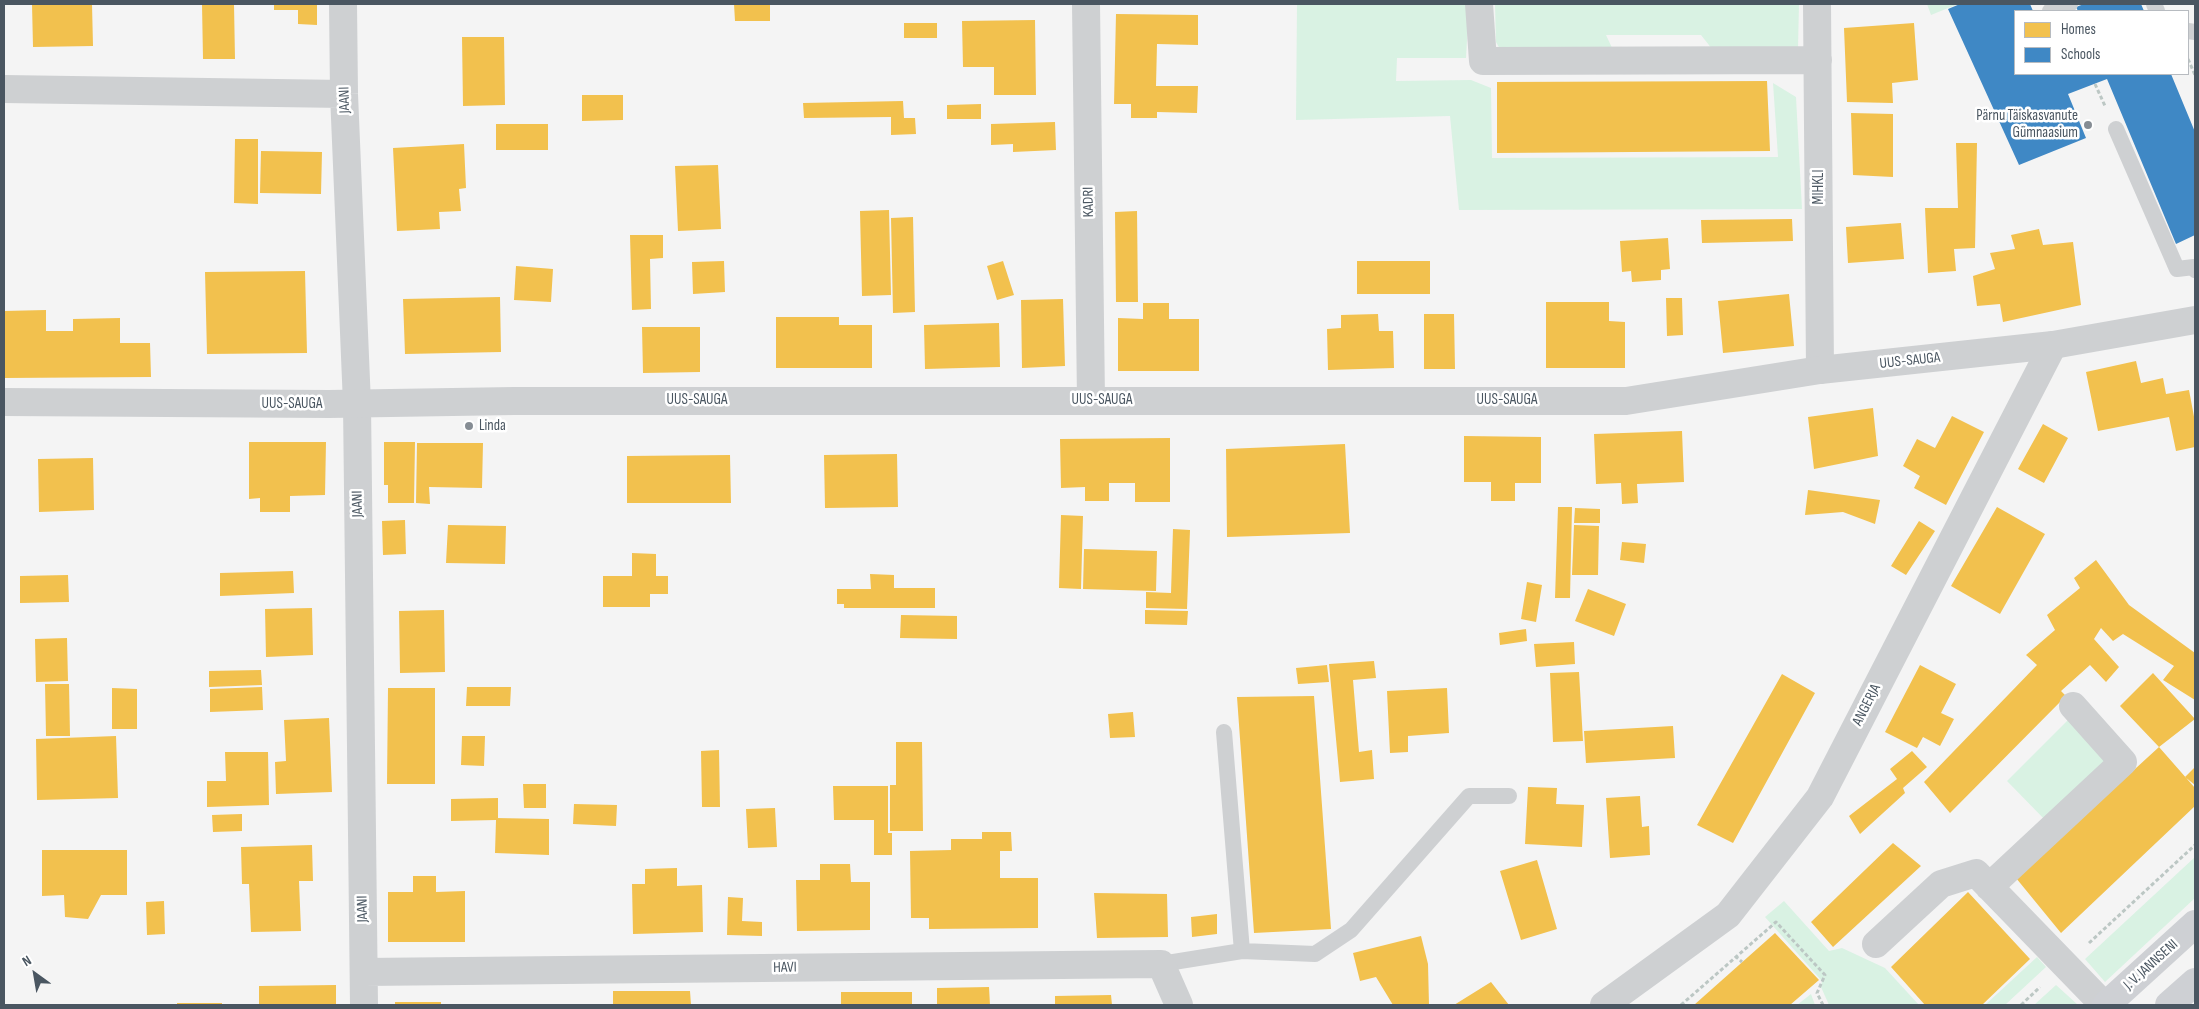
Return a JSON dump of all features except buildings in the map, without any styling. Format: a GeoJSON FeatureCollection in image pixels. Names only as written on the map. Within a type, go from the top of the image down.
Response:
{"type":"FeatureCollection","features":[{"type":"Feature","properties":{"kind":"main road","name":"J. V. JANNSENI"},"geometry":{"type":"LineString","coordinates":[[2105,1005],[2195,924]]}},
{"type":"Feature","properties":{"kind":"main road"},"geometry":{"type":"LineString","coordinates":[[2169,1005],[2195,982]]}},
{"type":"Feature","properties":{"kind":"street","name":"JAANI"},"geometry":{"type":"LineString","coordinates":[[343,4],[344,94],[356,404],[364,1005]]}},
{"type":"Feature","properties":{"kind":"street","name":"KADRI"},"geometry":{"type":"LineString","coordinates":[[1086,4],[1091,400]]}},
{"type":"Feature","properties":{"kind":"street"},"geometry":{"type":"LineString","coordinates":[[1479,4],[1483,61],[1818,60]]}},
{"type":"Feature","properties":{"kind":"street","name":"MIHKLI"},"geometry":{"type":"LineString","coordinates":[[1817,4],[1820,370]]}},
{"type":"Feature","properties":{"kind":"street"},"geometry":{"type":"LineString","coordinates":[[4,89],[344,94]]}},
{"type":"Feature","properties":{"kind":"street","name":"UUS-SAUGA"},"geometry":{"type":"LineString","coordinates":[[4,402],[356,404],[514,401],[1626,401],[1820,370],[2053,345],[2195,320]]}},
{"type":"Feature","properties":{"kind":"street","name":"ANGERJA"},"geometry":{"type":"LineString","coordinates":[[1604,1005],[1728,915],[1820,797],[2053,345]]}},
{"type":"Feature","properties":{"kind":"street"},"geometry":{"type":"LineString","coordinates":[[1989,887],[2123,762],[2073,706]]}},
{"type":"Feature","properties":{"kind":"street"},"geometry":{"type":"LineString","coordinates":[[1876,944],[1941,884],[1976,873],[2105,1005]]}},
{"type":"Feature","properties":{"kind":"street"},"geometry":{"type":"LineString","coordinates":[[1161,964],[1179,1005]]}},
{"type":"Feature","properties":{"kind":"street","name":"HAVI"},"geometry":{"type":"LineString","coordinates":[[364,972],[1161,964]]}},
{"type":"Feature","properties":{"kind":"lane"},"geometry":{"type":"LineString","coordinates":[[2053,10],[2070,4]]}},
{"type":"Feature","properties":{"kind":"lane"},"geometry":{"type":"LineString","coordinates":[[2116,129],[2177,269],[2195,268]]}},
{"type":"Feature","properties":{"kind":"lane"},"geometry":{"type":"LineString","coordinates":[[1224,732],[1242,951]]}},
{"type":"Feature","properties":{"kind":"lane"},"geometry":{"type":"LineString","coordinates":[[1161,964],[1242,951],[1314,954],[1351,930],[1469,796],[1509,796]]}},
{"type":"Feature","properties":{"kind":"path"},"geometry":{"type":"LineString","coordinates":[[2189,61],[2195,75]]}},
{"type":"Feature","properties":{"kind":"path"},"geometry":{"type":"LineString","coordinates":[[2021,1005],[2195,845]]}},
{"type":"Feature","properties":{"kind":"path"},"geometry":{"type":"LineString","coordinates":[[1681,1005],[1776,922],[1825,975],[1817,993],[1823,1005]]}},
{"type":"Feature","properties":{"kind":"path"},"geometry":{"type":"LineString","coordinates":[[1732,953],[1742,962]]}},
{"type":"Feature","properties":{"kind":"green space"},"geometry":{"type":"Polygon","coordinates":[[[1297,4],[1469,4],[1466,58],[1397,58],[1396,81],[1471,80],[1491,88],[1492,158],[1778,157],[1773,83],[1796,97],[1802,209],[1459,210],[1450,116],[1296,120],[1297,4]]]}},
{"type":"Feature","properties":{"kind":"green space"},"geometry":{"type":"Polygon","coordinates":[[[1495,4],[1799,4],[1798,48],[1716,54],[1701,35],[1606,35],[1614,52],[1501,51],[1496,42],[1495,4]]]}},
{"type":"Feature","properties":{"kind":"green space"},"geometry":{"type":"Polygon","coordinates":[[[1927,4],[1958,4],[1931,15],[1927,4]]]}},
{"type":"Feature","properties":{"kind":"green space"},"geometry":{"type":"Polygon","coordinates":[[[2068,720],[2111,765],[2048,823],[2007,781],[2068,720]]]}},
{"type":"Feature","properties":{"kind":"green space"},"geometry":{"type":"Polygon","coordinates":[[[2195,857],[2195,898],[2105,982],[2085,959],[2195,857]]]}},
{"type":"Feature","properties":{"kind":"green space"},"geometry":{"type":"Polygon","coordinates":[[[1784,901],[1829,951],[1842,948],[1885,968],[1919,1005],[1829,1005],[1821,987],[1822,981],[1765,917],[1784,901]]]}},
{"type":"Feature","properties":{"kind":"green space"},"geometry":{"type":"Polygon","coordinates":[[[2037,957],[2046,967],[2005,1005],[1985,1005],[2037,957]]]}},
{"type":"Feature","properties":{"kind":"green space"},"geometry":{"type":"Polygon","coordinates":[[[2056,985],[2077,1004],[2034,1005],[2056,985]]]}},
{"type":"Feature","properties":{"kind":"green space"},"geometry":{"type":"Polygon","coordinates":[[[1811,994],[1815,1005],[1797,1005],[1811,994]]]}},
{"type":"Feature","properties":{"kind":"place","name":"Pärnu Täiskasvanute Gümnaasium"},"geometry":{"type":"Point","coordinates":[2088,125]}},
{"type":"Feature","properties":{"kind":"place","name":"Linda"},"geometry":{"type":"Point","coordinates":[469,426]}}]}
